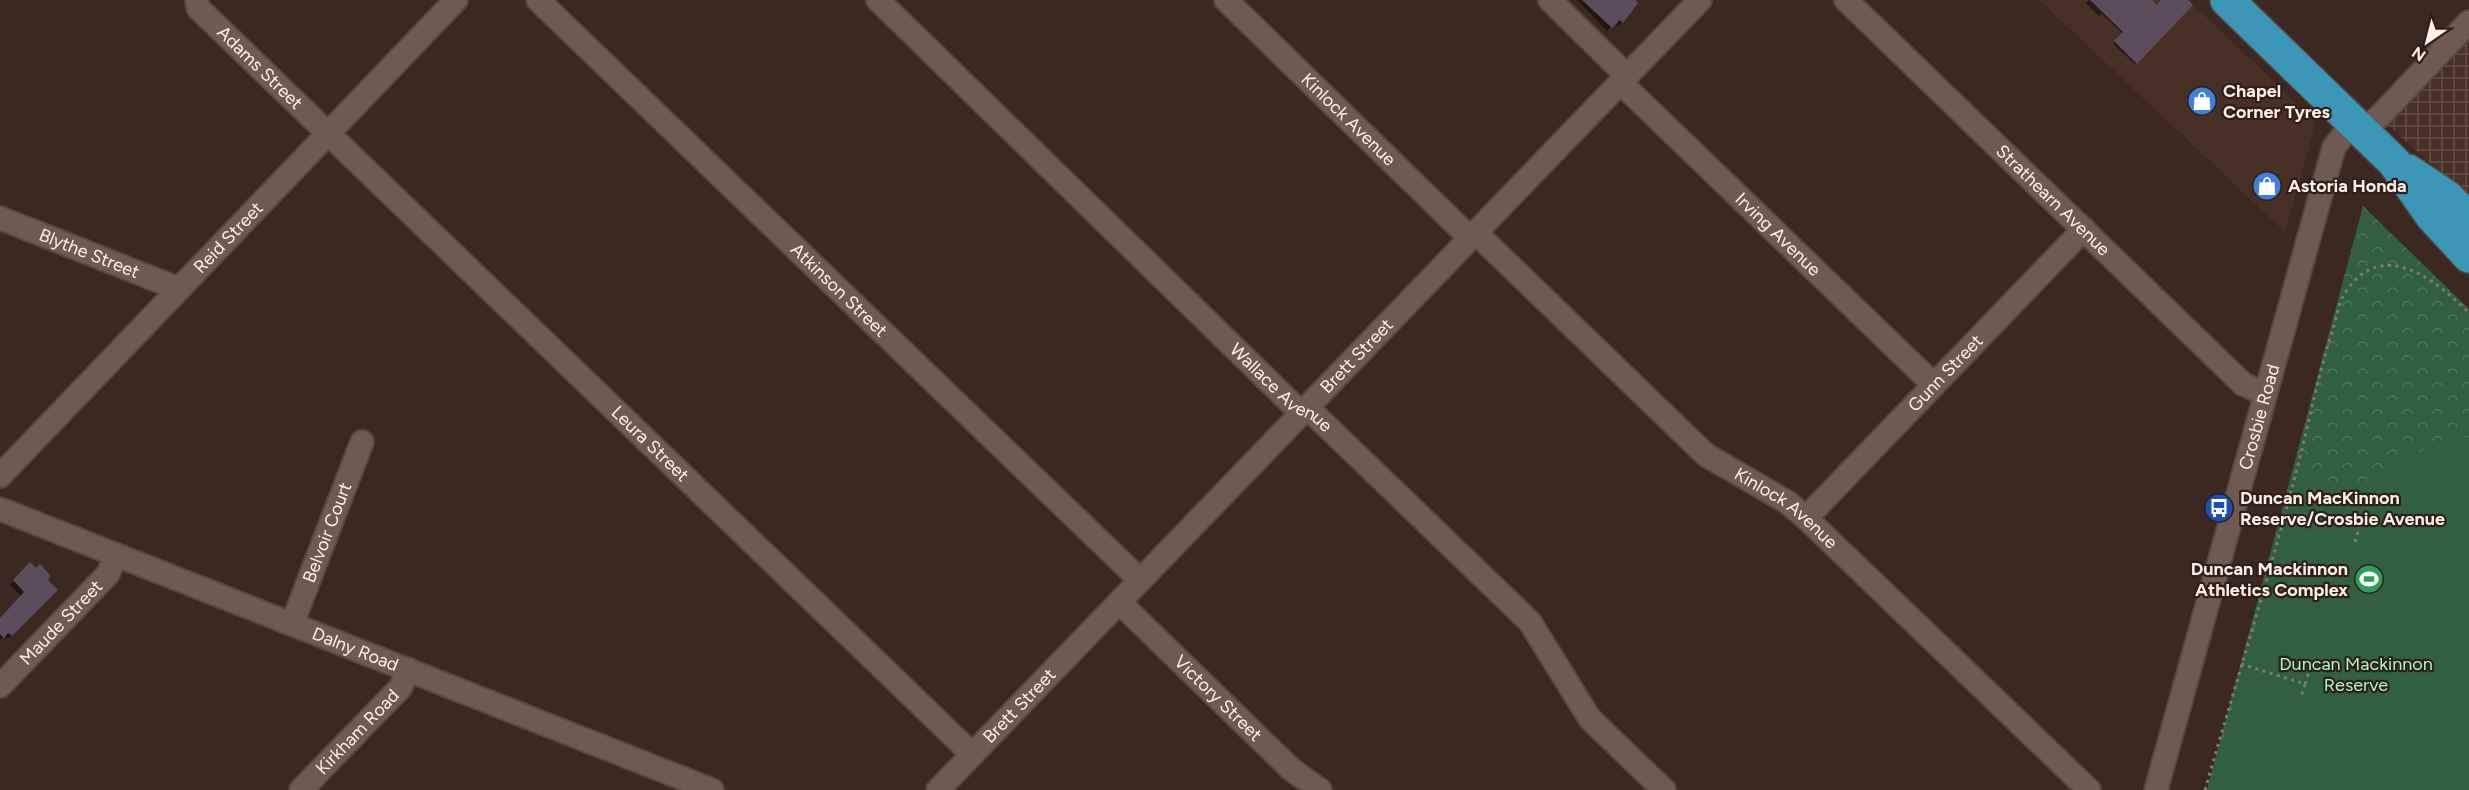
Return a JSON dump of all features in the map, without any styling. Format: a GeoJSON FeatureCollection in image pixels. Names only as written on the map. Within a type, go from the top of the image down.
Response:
{"type":"FeatureCollection","features":[{"type":"Feature","properties":{"kind":"highway"},"geometry":{"type":"LineString","coordinates":[[2227,0],[2394,162],[2447,197],[2469,219]]}},
{"type":"Feature","properties":{"kind":"highway"},"geometry":{"type":"LineString","coordinates":[[2394,162],[2432,216],[2469,256]]}},
{"type":"Feature","properties":{"kind":"street","name":"Adams Street"},"geometry":{"type":"LineString","coordinates":[[197,0],[198,8],[328,133]]}},
{"type":"Feature","properties":{"kind":"street","name":"Reid Street"},"geometry":{"type":"LineString","coordinates":[[0,476],[456,0]]}},
{"type":"Feature","properties":{"kind":"street","name":"Atkinson Street"},"geometry":{"type":"LineString","coordinates":[[538,0],[1140,580]]}},
{"type":"Feature","properties":{"kind":"street","name":"Wallace Avenue"},"geometry":{"type":"LineString","coordinates":[[878,0],[1288,400],[1315,415],[1530,622],[1590,719],[1664,790]]}},
{"type":"Feature","properties":{"kind":"street","name":"Kinlock Avenue"},"geometry":{"type":"LineString","coordinates":[[1226,0],[1706,455],[1787,502],[1806,518],[2089,790]]}},
{"type":"Feature","properties":{"kind":"street","name":"Irving Avenue"},"geometry":{"type":"LineString","coordinates":[[1550,0],[1624,80],[1933,384]]}},
{"type":"Feature","properties":{"kind":"street","name":"Brett Street"},"geometry":{"type":"LineString","coordinates":[[938,790],[1700,0]]}},
{"type":"Feature","properties":{"kind":"street","name":"Strathearn Avenue"},"geometry":{"type":"LineString","coordinates":[[1846,0],[2243,384],[2265,394]]}},
{"type":"Feature","properties":{"kind":"street","name":"Crosbie Road"},"geometry":{"type":"LineString","coordinates":[[2156,790],[2334,147],[2346,133],[2361,131],[2379,117],[2469,22]]}},
{"type":"Feature","properties":{"kind":"street","name":"Leura Street"},"geometry":{"type":"LineString","coordinates":[[328,133],[972,754]]}},
{"type":"Feature","properties":{"kind":"street","name":"Blythe Street"},"geometry":{"type":"LineString","coordinates":[[0,218],[179,289]]}},
{"type":"Feature","properties":{"kind":"street","name":"Gunn Street"},"geometry":{"type":"LineString","coordinates":[[1806,518],[2084,229]]}},
{"type":"Feature","properties":{"kind":"street","name":"Belvoir Court"},"geometry":{"type":"LineString","coordinates":[[292,624],[363,442]]}},
{"type":"Feature","properties":{"kind":"street","name":"Dalny Road"},"geometry":{"type":"LineString","coordinates":[[0,509],[408,669],[705,789]]}},
{"type":"Feature","properties":{"kind":"street","name":"Maude Street"},"geometry":{"type":"LineString","coordinates":[[0,686],[108,574],[116,555]]}},
{"type":"Feature","properties":{"kind":"street","name":"Victory Street"},"geometry":{"type":"LineString","coordinates":[[1119,602],[1291,769],[1320,790]]}},
{"type":"Feature","properties":{"kind":"street","name":"Kirkham Road"},"geometry":{"type":"LineString","coordinates":[[301,790],[401,687],[408,669]]}},
{"type":"Feature","properties":{"kind":"path"},"geometry":{"type":"LineString","coordinates":[[2205,790],[2300,457],[2321,364],[2343,297],[2354,281],[2365,272],[2381,267],[2395,267],[2430,278],[2469,313]]}},
{"type":"Feature","properties":{"kind":"path"},"geometry":{"type":"LineString","coordinates":[[2355,542],[2362,518]]}},
{"type":"Feature","properties":{"kind":"path"},"geometry":{"type":"LineString","coordinates":[[2241,664],[2305,684]]}},
{"type":"Feature","properties":{"kind":"path"},"geometry":{"type":"LineString","coordinates":[[2301,697],[2309,672]]}},
{"type":"Feature","properties":{"kind":"shaded area"},"geometry":{"type":"Polygon","coordinates":[[[2039,0],[2188,0],[2258,66],[2316,123],[2285,232],[2039,0]]]}},
{"type":"Feature","properties":{"kind":"shaded area"},"geometry":{"type":"Polygon","coordinates":[[[2469,22],[2469,198],[2379,117],[2469,22]]]}},
{"type":"Feature","properties":{"kind":"green space","name":"Duncan Mackinnon Athletics Complex"},"geometry":{"type":"Polygon","coordinates":[[[2363,206],[2469,309],[2469,790],[2207,790],[2363,206]]]}},
{"type":"Feature","properties":{"kind":"green space","name":"Duncan Mackinnon Athletics Complex"},"geometry":{"type":"Polygon","coordinates":[[[2469,437],[2469,790],[2209,790],[2298,475],[2353,496],[2356,489],[2382,471],[2410,456],[2453,440],[2469,437]]]}},
{"type":"Feature","properties":{"kind":"building"},"geometry":{"type":"Polygon","coordinates":[[[1582,0],[1636,0],[1638,3],[1623,23],[1620,20],[1612,28],[1582,0]]]}},
{"type":"Feature","properties":{"kind":"building"},"geometry":{"type":"Polygon","coordinates":[[[2090,0],[2152,0],[2157,5],[2161,0],[2188,0],[2193,5],[2137,64],[2114,41],[2123,32],[2090,0]]]}},
{"type":"Feature","properties":{"kind":"building"},"geometry":{"type":"Polygon","coordinates":[[[30,562],[36,568],[40,564],[51,576],[48,580],[58,590],[12,636],[8,633],[4,638],[0,634],[0,618],[24,592],[13,580],[30,562]]]}},
{"type":"Feature","properties":{"kind":"place","name":"Chapel Corner Tyres"},"geometry":{"type":"Point","coordinates":[2202,101]}},
{"type":"Feature","properties":{"kind":"place","name":"Astoria Honda"},"geometry":{"type":"Point","coordinates":[2267,186]}},
{"type":"Feature","properties":{"kind":"place","name":"Duncan MacKinnon Reserve/Crosbie Avenue"},"geometry":{"type":"Point","coordinates":[2219,508]}},
{"type":"Feature","properties":{"kind":"place","name":"Duncan Mackinnon Athletics Complex"},"geometry":{"type":"Point","coordinates":[2369,579]}},
{"type":"Feature","properties":{"kind":"park label","name":"Duncan Mackinnon Reserve"},"geometry":{"type":"Point","coordinates":[2356,674]}}]}
